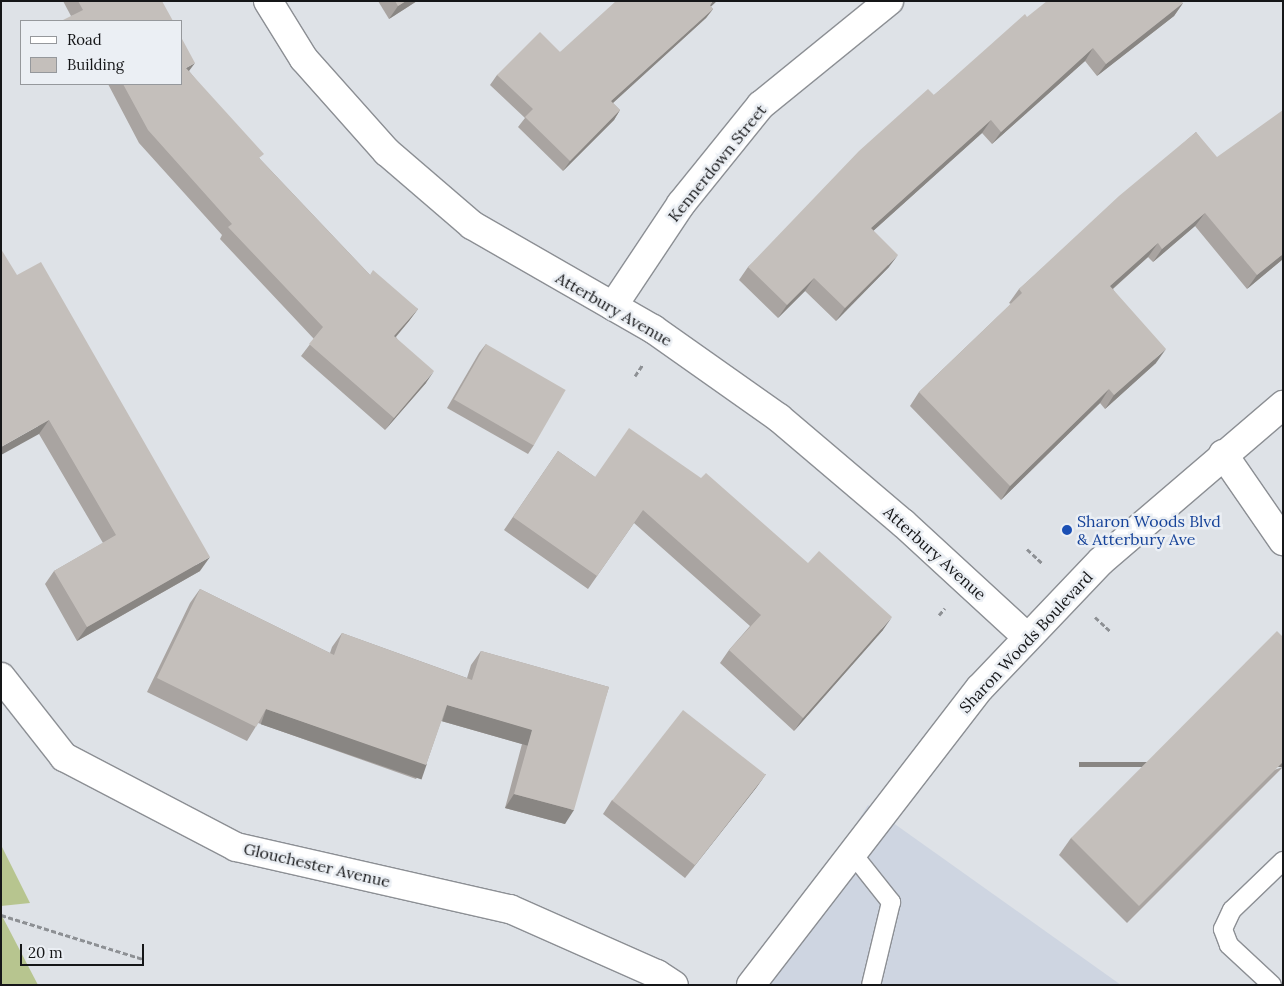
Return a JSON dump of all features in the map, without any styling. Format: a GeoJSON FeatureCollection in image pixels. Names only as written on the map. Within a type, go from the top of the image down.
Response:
{"type":"FeatureCollection","features":[{"type":"Feature","properties":{"kind":"street","name":"Atterbury Avenue"},"geometry":{"type":"LineString","coordinates":[[268,1],[304,59],[387,152],[472,225],[653,329],[779,418],[903,523],[1027,638]]}},
{"type":"Feature","properties":{"kind":"street","name":"Kennerdown Street"},"geometry":{"type":"LineString","coordinates":[[613,306],[681,204],[761,105],[889,1]]}},
{"type":"Feature","properties":{"kind":"street","name":"Sharon Woods Boulevard"},"geometry":{"type":"LineString","coordinates":[[751,985],[980,688],[1101,561],[1223,454],[1283,405]]}},
{"type":"Feature","properties":{"kind":"street"},"geometry":{"type":"LineString","coordinates":[[1223,454],[1283,541]]}},
{"type":"Feature","properties":{"kind":"street","name":"Glouchester Avenue"},"geometry":{"type":"LineString","coordinates":[[1,677],[64,757],[236,847],[510,909],[658,974],[674,985]]}},
{"type":"Feature","properties":{"kind":"lane"},"geometry":{"type":"LineString","coordinates":[[852,853],[891,902],[871,985]]}},
{"type":"Feature","properties":{"kind":"lane"},"geometry":{"type":"LineString","coordinates":[[1272,985],[1229,945],[1223,929],[1232,910],[1283,861]]}},
{"type":"Feature","properties":{"kind":"path"},"geometry":{"type":"LineString","coordinates":[[635,376],[644,361]]}},
{"type":"Feature","properties":{"kind":"path"},"geometry":{"type":"LineString","coordinates":[[1027,549],[1042,563]]}},
{"type":"Feature","properties":{"kind":"path"},"geometry":{"type":"LineString","coordinates":[[1095,618],[1111,632]]}},
{"type":"Feature","properties":{"kind":"path"},"geometry":{"type":"LineString","coordinates":[[1,915],[143,960]]}},
{"type":"Feature","properties":{"kind":"shaded area"},"geometry":{"type":"Polygon","coordinates":[[[868,805],[1121,985],[754,985],[868,805]]]}},
{"type":"Feature","properties":{"kind":"green space"},"geometry":{"type":"Polygon","coordinates":[[[1,845],[30,903],[1,906],[1,845]]]}},
{"type":"Feature","properties":{"kind":"green space"},"geometry":{"type":"Polygon","coordinates":[[[1,914],[38,985],[1,985],[1,914]]]}},
{"type":"Feature","properties":{"kind":"building"},"geometry":{"type":"Polygon","coordinates":[[[78,1],[162,1],[172,20],[63,20],[83,10],[78,1]]]}},
{"type":"Feature","properties":{"kind":"building"},"geometry":{"type":"Polygon","coordinates":[[[395,1],[406,1],[398,6],[395,1]]]}},
{"type":"Feature","properties":{"kind":"building"},"geometry":{"type":"Polygon","coordinates":[[[616,1],[713,1],[710,5],[713,9],[611,101],[620,110],[570,161],[525,117],[533,109],[497,75],[540,32],[560,52],[616,1]]]}},
{"type":"Feature","properties":{"kind":"building"},"geometry":{"type":"Polygon","coordinates":[[[1047,1],[1181,1],[1183,3],[1106,64],[1093,48],[1001,132],[991,120],[871,228],[898,255],[845,308],[814,278],[787,305],[748,267],[859,151],[928,89],[934,95],[1025,14],[1027,17],[1047,1]]]}},
{"type":"Feature","properties":{"kind":"building"},"geometry":{"type":"Polygon","coordinates":[[[182,39],[195,63],[186,68],[264,154],[259,158],[370,275],[373,270],[418,309],[394,336],[434,371],[394,418],[309,344],[323,327],[228,227],[232,224],[148,130],[124,85],[182,85],[182,39]]]}},
{"type":"Feature","properties":{"kind":"building"},"geometry":{"type":"Polygon","coordinates":[[[1283,110],[1283,254],[1257,275],[1205,213],[1162,249],[1158,243],[1110,286],[1166,349],[1114,395],[1109,389],[1010,486],[919,392],[1022,293],[1019,289],[1119,196],[1196,132],[1217,157],[1283,110]]]}},
{"type":"Feature","properties":{"kind":"building"},"geometry":{"type":"Polygon","coordinates":[[[1,249],[17,275],[41,262],[210,557],[87,627],[54,571],[116,535],[49,420],[1,447],[1,249]]]}},
{"type":"Feature","properties":{"kind":"building"},"geometry":{"type":"Polygon","coordinates":[[[486,344],[566,390],[534,445],[454,399],[486,344]]]}},
{"type":"Feature","properties":{"kind":"building"},"geometry":{"type":"Polygon","coordinates":[[[629,428],[701,478],[706,473],[808,563],[819,551],[892,617],[803,718],[729,650],[761,615],[643,510],[597,576],[513,517],[558,451],[595,477],[629,428]]]}},
{"type":"Feature","properties":{"kind":"building"},"geometry":{"type":"Polygon","coordinates":[[[200,589],[334,655],[342,633],[472,680],[481,651],[609,687],[574,810],[514,794],[532,730],[447,705],[426,765],[266,709],[256,727],[157,678],[200,589]]]}},
{"type":"Feature","properties":{"kind":"building"},"geometry":{"type":"Polygon","coordinates":[[[1277,631],[1283,637],[1283,762],[1139,906],[1071,838],[1277,631]]]}},
{"type":"Feature","properties":{"kind":"building"},"geometry":{"type":"Polygon","coordinates":[[[683,710],[766,775],[695,865],[612,801],[683,710]]]}},
{"type":"Feature","properties":{"kind":"place","name":"Sharon Woods Blvd & Atterbury Ave"},"geometry":{"type":"Point","coordinates":[1067,530]}}]}
